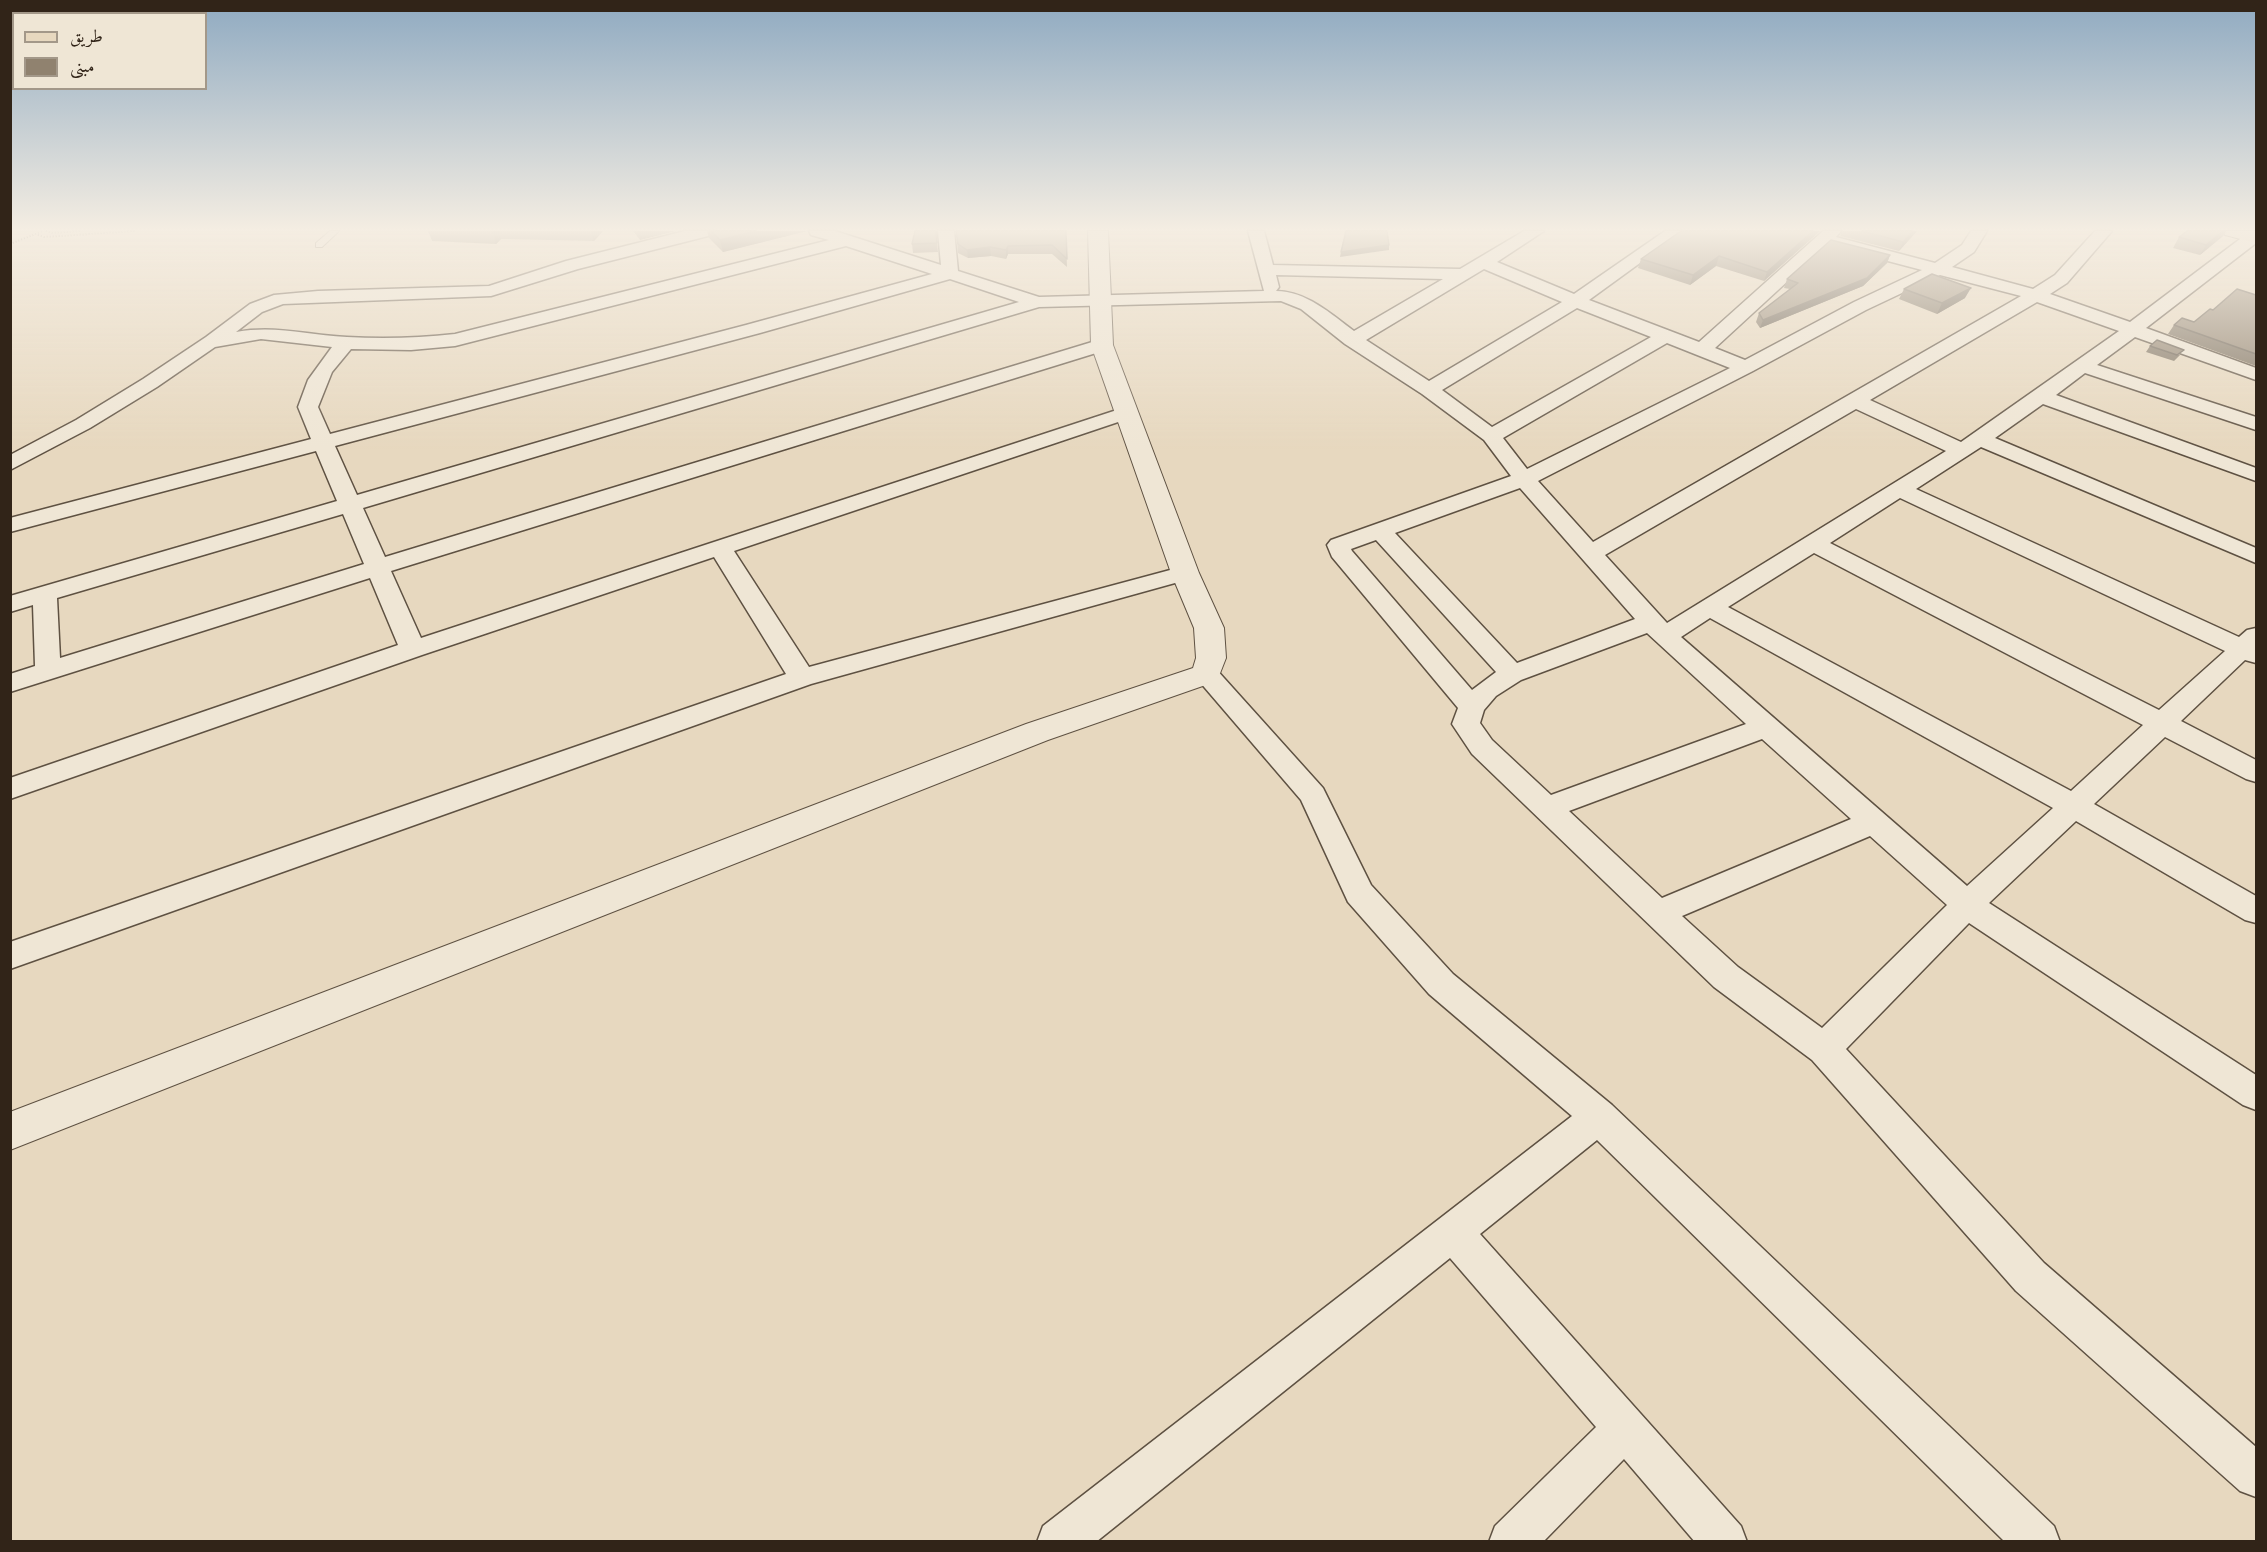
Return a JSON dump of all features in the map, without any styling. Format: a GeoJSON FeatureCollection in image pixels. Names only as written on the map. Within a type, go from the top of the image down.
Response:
{"type":"FeatureCollection","features":[{"type":"Feature","properties":{"kind":"street"},"geometry":{"type":"LineString","coordinates":[[10,464],[83,424],[150,383],[256,308],[268,303]]}},
{"type":"Feature","properties":{"kind":"street"},"geometry":{"type":"LineString","coordinates":[[506,328],[523,303]]}},
{"type":"Feature","properties":{"kind":"street"},"geometry":{"type":"LineString","coordinates":[[209,342],[261,333],[346,343],[437,342],[506,328],[603,303]]}},
{"type":"Feature","properties":{"kind":"street"},"geometry":{"type":"LineString","coordinates":[[10,525],[845,303]]}},
{"type":"Feature","properties":{"kind":"street"},"geometry":{"type":"LineString","coordinates":[[10,604],[350,506],[1033,303]]}},
{"type":"Feature","properties":{"kind":"street"},"geometry":{"type":"LineString","coordinates":[[1100,303],[1102,345],[1185,573],[1209,628],[1211,658],[1206,674]]}},
{"type":"Feature","properties":{"kind":"street"},"geometry":{"type":"LineString","coordinates":[[1303,303],[1383,362],[1429,390],[1491,436],[1524,479],[1658,629],[1967,905],[2256,1094]]}},
{"type":"Feature","properties":{"kind":"street"},"geometry":{"type":"LineString","coordinates":[[1352,340],[1414,303]]}},
{"type":"Feature","properties":{"kind":"street"},"geometry":{"type":"LineString","coordinates":[[1429,390],[1574,303]]}},
{"type":"Feature","properties":{"kind":"street"},"geometry":{"type":"LineString","coordinates":[[1580,303],[1746,367]]}},
{"type":"Feature","properties":{"kind":"street"},"geometry":{"type":"LineString","coordinates":[[1702,350],[1753,303]]}},
{"type":"Feature","properties":{"kind":"street"},"geometry":{"type":"LineString","coordinates":[[1472,707],[1340,552],[1339,545],[1524,479],[1746,367],[1865,303]]}},
{"type":"Feature","properties":{"kind":"street"},"geometry":{"type":"LineString","coordinates":[[1590,555],[2022,303]]}},
{"type":"Feature","properties":{"kind":"street"},"geometry":{"type":"LineString","coordinates":[[2059,303],[2256,374]]}},
{"type":"Feature","properties":{"kind":"street"},"geometry":{"type":"LineString","coordinates":[[2168,303],[1971,445],[1709,607],[1658,629],[1512,674],[1487,690],[1472,707],[1466,724],[1482,747],[1726,977],[1824,1049],[2030,1276],[2256,1475]]}},
{"type":"Feature","properties":{"kind":"street"},"geometry":{"type":"LineString","coordinates":[[1491,436],[1666,336]]}},
{"type":"Feature","properties":{"kind":"street"},"geometry":{"type":"LineString","coordinates":[[346,343],[328,362],[313,387],[308,407],[413,649]]}},
{"type":"Feature","properties":{"kind":"street"},"geometry":{"type":"LineString","coordinates":[[10,683],[1102,345]]}},
{"type":"Feature","properties":{"kind":"street"},"geometry":{"type":"LineString","coordinates":[[2082,366],[2256,424]]}},
{"type":"Feature","properties":{"kind":"street"},"geometry":{"type":"LineString","coordinates":[[2209,407],[2256,374]]}},
{"type":"Feature","properties":{"kind":"street"},"geometry":{"type":"LineString","coordinates":[[2040,396],[2256,475]]}},
{"type":"Feature","properties":{"kind":"street"},"geometry":{"type":"LineString","coordinates":[[1855,402],[2256,556]]}},
{"type":"Feature","properties":{"kind":"street"},"geometry":{"type":"LineString","coordinates":[[10,789],[413,649],[1126,413]]}},
{"type":"Feature","properties":{"kind":"street"},"geometry":{"type":"LineString","coordinates":[[1824,1049],[1967,905],[2164,723],[2252,646],[1898,489]]}},
{"type":"Feature","properties":{"kind":"street"},"geometry":{"type":"LineString","coordinates":[[1379,529],[1512,674]]}},
{"type":"Feature","properties":{"kind":"street"},"geometry":{"type":"LineString","coordinates":[[1812,543],[2256,772]]}},
{"type":"Feature","properties":{"kind":"street"},"geometry":{"type":"LineString","coordinates":[[719,546],[802,678]]}},
{"type":"Feature","properties":{"kind":"street"},"geometry":{"type":"LineString","coordinates":[[10,956],[802,678],[1185,573]]}},
{"type":"Feature","properties":{"kind":"street"},"geometry":{"type":"LineString","coordinates":[[45,594],[48,671]]}},
{"type":"Feature","properties":{"kind":"street"},"geometry":{"type":"LineString","coordinates":[[1709,607],[2075,807],[2256,911]]}},
{"type":"Feature","properties":{"kind":"street"},"geometry":{"type":"LineString","coordinates":[[1206,674],[1313,795],[1359,893],[1441,984],[1599,1118],[2038,1542]]}},
{"type":"Feature","properties":{"kind":"street"},"geometry":{"type":"LineString","coordinates":[[10,1131],[1037,732],[1206,674]]}},
{"type":"Feature","properties":{"kind":"street"},"geometry":{"type":"LineString","coordinates":[[1546,808],[1767,727]]}},
{"type":"Feature","properties":{"kind":"street"},"geometry":{"type":"LineString","coordinates":[[1658,913],[1874,822]]}},
{"type":"Feature","properties":{"kind":"street"},"geometry":{"type":"LineString","coordinates":[[1059,1542],[1599,1118]]}},
{"type":"Feature","properties":{"kind":"street"},"geometry":{"type":"LineString","coordinates":[[1453,1233],[1725,1542]]}},
{"type":"Feature","properties":{"kind":"street"},"geometry":{"type":"LineString","coordinates":[[1511,1542],[1625,1428]]}},
{"type":"Feature","properties":{"kind":"building"},"geometry":{"type":"Polygon","coordinates":[[[1771,303],[1804,303],[1763,320],[1759,313],[1771,303]]]}},
{"type":"Feature","properties":{"kind":"building"},"geometry":{"type":"Polygon","coordinates":[[[2221,303],[2256,303],[2256,354],[2174,325],[2182,318],[2194,322],[2210,309],[2213,310],[2221,303]]]}},
{"type":"Feature","properties":{"kind":"building"},"geometry":{"type":"Polygon","coordinates":[[[2157,340],[2184,350],[2177,355],[2150,346],[2157,340]]]}}]}
